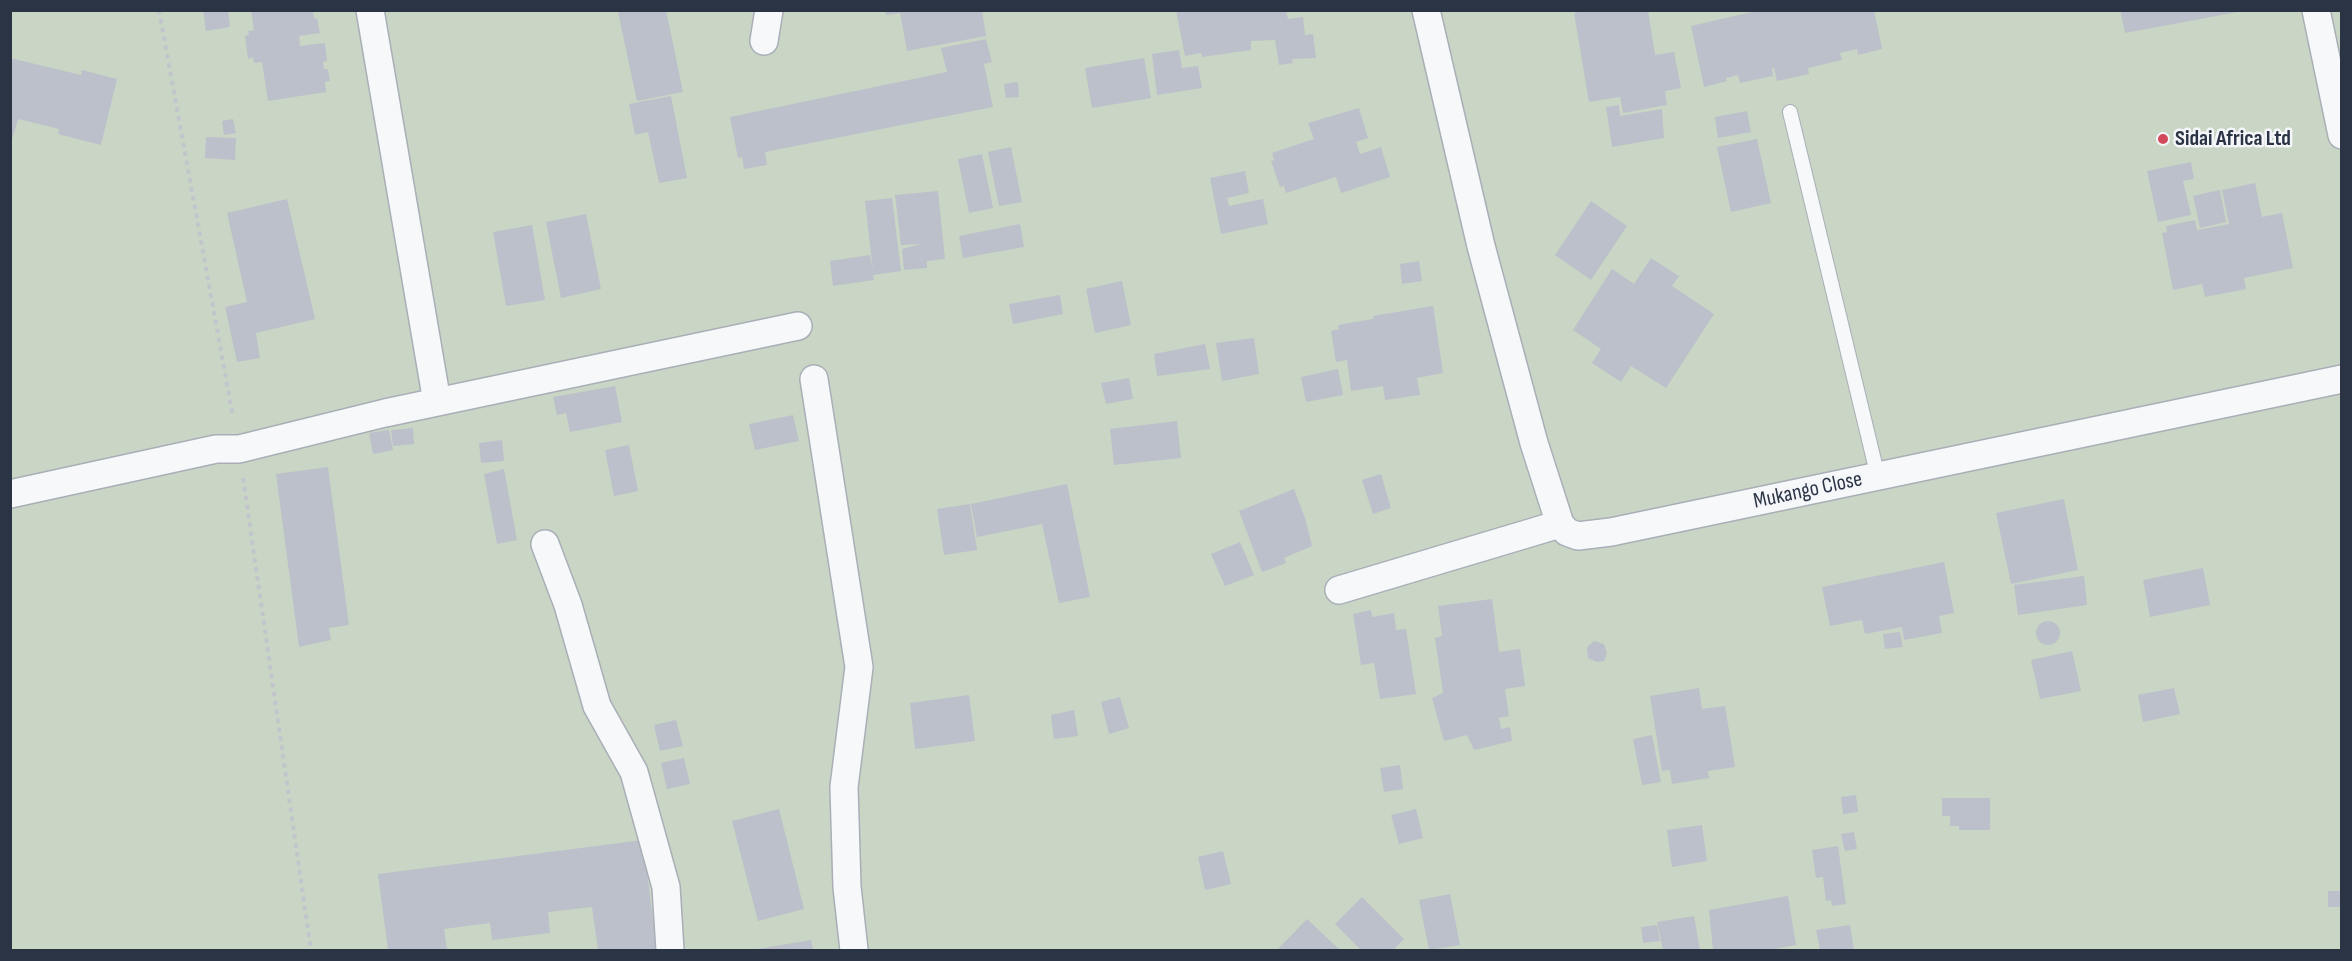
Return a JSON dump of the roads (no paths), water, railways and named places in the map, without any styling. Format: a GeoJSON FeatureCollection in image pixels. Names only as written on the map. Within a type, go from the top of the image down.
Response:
{"type":"FeatureCollection","features":[{"type":"Feature","properties":{"kind":"street"},"geometry":{"type":"LineString","coordinates":[[370,10],[437,402]]}},
{"type":"Feature","properties":{"kind":"street"},"geometry":{"type":"LineString","coordinates":[[764,41],[769,10]]}},
{"type":"Feature","properties":{"kind":"street"},"geometry":{"type":"LineString","coordinates":[[1340,590],[1560,524],[1534,443],[1481,246],[1426,10]]}},
{"type":"Feature","properties":{"kind":"street"},"geometry":{"type":"LineString","coordinates":[[2316,10],[2342,135]]}},
{"type":"Feature","properties":{"kind":"street"},"geometry":{"type":"LineString","coordinates":[[10,494],[216,449],[239,449],[437,402],[798,326]]}},
{"type":"Feature","properties":{"kind":"street"},"geometry":{"type":"LineString","coordinates":[[814,379],[859,667],[844,787],[847,887],[854,951]]}},
{"type":"Feature","properties":{"kind":"street","name":"Mukango Close"},"geometry":{"type":"LineString","coordinates":[[1560,524],[1567,532],[1578,536],[1601,534],[2342,379]]}},
{"type":"Feature","properties":{"kind":"street"},"geometry":{"type":"LineString","coordinates":[[545,544],[568,604],[597,706],[634,772],[666,887],[670,951]]}},
{"type":"Feature","properties":{"kind":"lane"},"geometry":{"type":"LineString","coordinates":[[1790,112],[1878,477]]}},
{"type":"Feature","properties":{"kind":"place","name":"Sidai Africa Ltd"},"geometry":{"type":"Point","coordinates":[2163,139]}}]}
